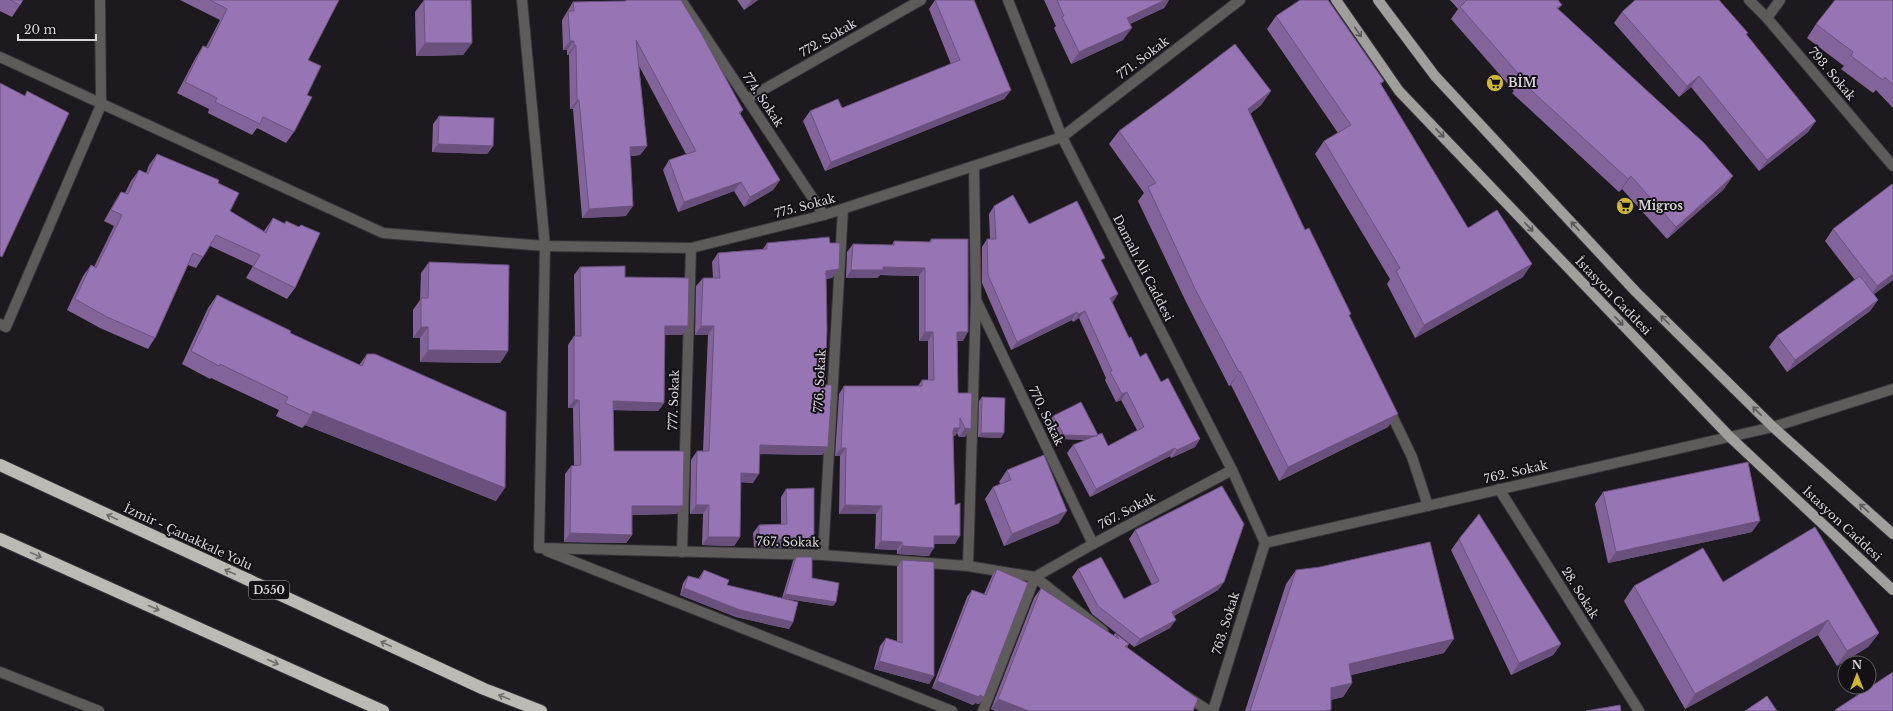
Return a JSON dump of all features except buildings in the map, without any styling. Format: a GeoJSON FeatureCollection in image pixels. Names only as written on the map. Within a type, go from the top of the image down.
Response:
{"type":"FeatureCollection","features":[{"type":"Feature","properties":{"kind":"highway","name":"İzmir - Çanakkale Yolu"},"geometry":{"type":"LineString","coordinates":[[0,465],[484,690],[541,711]]}},
{"type":"Feature","properties":{"kind":"highway"},"geometry":{"type":"LineString","coordinates":[[0,539],[382,711]]}},
{"type":"Feature","properties":{"kind":"main road","name":"İstasyon Caddesi"},"geometry":{"type":"LineString","coordinates":[[1336,0],[1399,91],[1730,437],[1893,590]]}},
{"type":"Feature","properties":{"kind":"main road","name":"İstasyon Caddesi"},"geometry":{"type":"LineString","coordinates":[[1378,0],[1435,76],[1636,292],[1773,427],[1893,534]]}},
{"type":"Feature","properties":{"kind":"street"},"geometry":{"type":"LineString","coordinates":[[0,324],[6,327],[101,105],[100,0]]}},
{"type":"Feature","properties":{"kind":"street"},"geometry":{"type":"LineString","coordinates":[[522,0],[545,246],[539,548],[952,711]]}},
{"type":"Feature","properties":{"kind":"street","name":"774. Sokak"},"geometry":{"type":"LineString","coordinates":[[681,0],[824,215]]}},
{"type":"Feature","properties":{"kind":"street","name":"772. Sokak"},"geometry":{"type":"LineString","coordinates":[[747,99],[921,0]]}},
{"type":"Feature","properties":{"kind":"street","name":"Damalı Ali Caddesi"},"geometry":{"type":"LineString","coordinates":[[1008,0],[1062,136],[1232,470],[1265,543]]}},
{"type":"Feature","properties":{"kind":"street","name":"771. Sokak"},"geometry":{"type":"LineString","coordinates":[[1062,136],[1240,0]]}},
{"type":"Feature","properties":{"kind":"street","name":"793. Sokak"},"geometry":{"type":"LineString","coordinates":[[1749,0],[1767,18],[1893,166]]}},
{"type":"Feature","properties":{"kind":"street"},"geometry":{"type":"LineString","coordinates":[[1767,18],[1780,0]]}},
{"type":"Feature","properties":{"kind":"street","name":"775. Sokak"},"geometry":{"type":"LineString","coordinates":[[0,57],[101,105],[383,233],[545,246],[691,248],[824,215],[1062,136]]}},
{"type":"Feature","properties":{"kind":"street","name":"770. Sokak"},"geometry":{"type":"LineString","coordinates":[[968,566],[976,299],[974,166]]}},
{"type":"Feature","properties":{"kind":"street","name":"776. Sokak"},"geometry":{"type":"LineString","coordinates":[[823,555],[843,209]]}},
{"type":"Feature","properties":{"kind":"street","name":"777. Sokak"},"geometry":{"type":"LineString","coordinates":[[682,552],[691,248]]}},
{"type":"Feature","properties":{"kind":"street","name":"770. Sokak"},"geometry":{"type":"LineString","coordinates":[[976,299],[1093,544]]}},
{"type":"Feature","properties":{"kind":"street","name":"762. Sokak"},"geometry":{"type":"LineString","coordinates":[[1265,543],[1773,427],[1893,389]]}},
{"type":"Feature","properties":{"kind":"street"},"geometry":{"type":"LineString","coordinates":[[1384,401],[1412,457],[1428,506]]}},
{"type":"Feature","properties":{"kind":"street","name":"767. Sokak"},"geometry":{"type":"LineString","coordinates":[[1035,577],[1093,544],[1232,470]]}},
{"type":"Feature","properties":{"kind":"street","name":"28. Sokak"},"geometry":{"type":"LineString","coordinates":[[1499,489],[1639,711]]}},
{"type":"Feature","properties":{"kind":"street","name":"763. Sokak"},"geometry":{"type":"LineString","coordinates":[[1213,711],[1265,543]]}},
{"type":"Feature","properties":{"kind":"street","name":"767. Sokak"},"geometry":{"type":"LineString","coordinates":[[539,548],[823,555],[968,566],[1035,577],[1114,639]]}},
{"type":"Feature","properties":{"kind":"street"},"geometry":{"type":"LineString","coordinates":[[983,711],[1035,577]]}},
{"type":"Feature","properties":{"kind":"street"},"geometry":{"type":"LineString","coordinates":[[0,672],[99,711]]}},
{"type":"Feature","properties":{"kind":"street"},"geometry":{"type":"LineString","coordinates":[[1181,692],[1209,711]]}},
{"type":"Feature","properties":{"kind":"place","name":"BİM"},"geometry":{"type":"Point","coordinates":[1495,83]}},
{"type":"Feature","properties":{"kind":"place","name":"Migros"},"geometry":{"type":"Point","coordinates":[1625,206]}}]}
